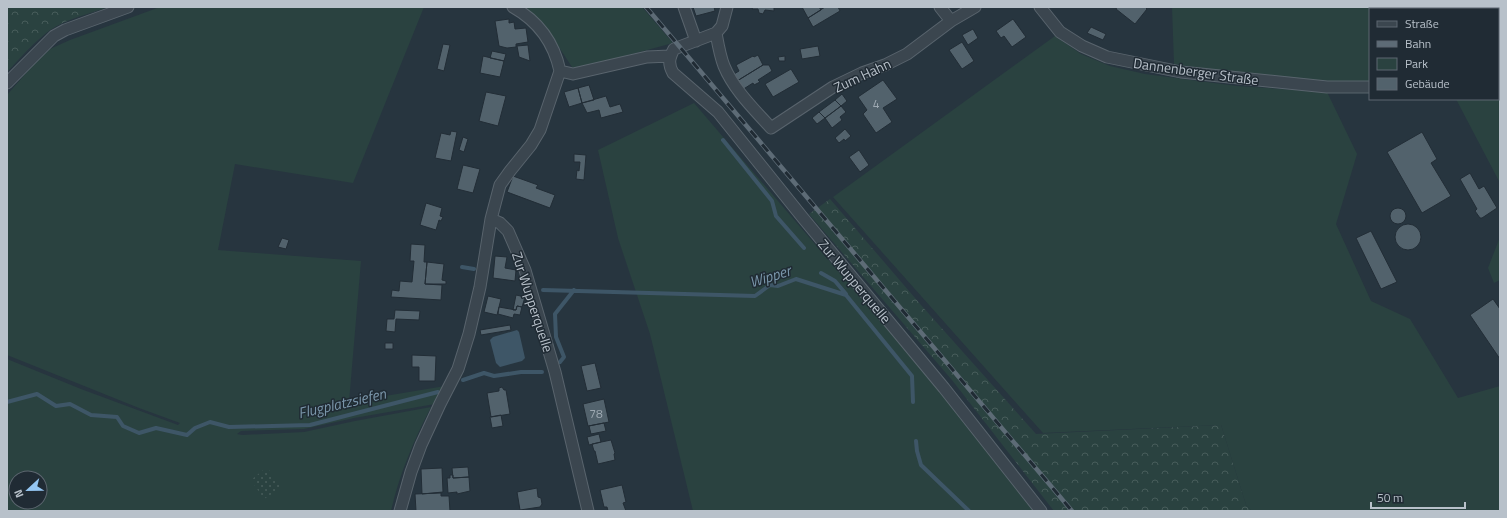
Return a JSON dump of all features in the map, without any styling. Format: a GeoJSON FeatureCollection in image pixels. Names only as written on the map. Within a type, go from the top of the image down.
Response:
{"type":"FeatureCollection","features":[{"type":"Feature","properties":{"kind":"street"},"geometry":{"type":"LineString","coordinates":[[7,83],[54,36],[65,30],[128,7]]}},
{"type":"Feature","properties":{"kind":"street"},"geometry":{"type":"LineString","coordinates":[[400,511],[411,472],[421,445],[458,369],[469,334],[480,287],[491,219],[500,185],[531,145],[540,130],[560,71],[557,57],[546,36],[526,14],[513,7]]}},
{"type":"Feature","properties":{"kind":"street"},"geometry":{"type":"LineString","coordinates":[[684,7],[696,41]]}},
{"type":"Feature","properties":{"kind":"street"},"geometry":{"type":"LineString","coordinates":[[560,71],[573,74],[647,57],[670,56],[674,49],[716,33],[722,26],[727,7]]}},
{"type":"Feature","properties":{"kind":"street"},"geometry":{"type":"LineString","coordinates":[[940,7],[951,21]]}},
{"type":"Feature","properties":{"kind":"street","name":"Zum Hahn"},"geometry":{"type":"LineString","coordinates":[[716,33],[718,48],[724,66],[732,81],[771,128],[833,87],[907,54],[951,21],[975,7]]}},
{"type":"Feature","properties":{"kind":"street","name":"Dannenberger Straße"},"geometry":{"type":"LineString","coordinates":[[1040,7],[1060,32],[1082,46],[1107,57],[1181,72],[1327,87],[1369,88]]}},
{"type":"Feature","properties":{"kind":"street","name":"Zur Wupperquelle"},"geometry":{"type":"LineString","coordinates":[[670,56],[669,66],[672,73],[718,112],[803,218],[944,388],[1041,511]]}},
{"type":"Feature","properties":{"kind":"street","name":"Zur Wupperquelle"},"geometry":{"type":"LineString","coordinates":[[491,219],[500,223],[508,231],[526,270],[555,372],[588,511]]}},
{"type":"Feature","properties":{"kind":"green space"},"geometry":{"type":"Polygon","coordinates":[[[7,7],[108,7],[56,26],[33,45],[7,72],[7,7]]]}},
{"type":"Feature","properties":{"kind":"green space"},"geometry":{"type":"Polygon","coordinates":[[[160,7],[424,7],[353,183],[235,164],[218,250],[361,261],[349,402],[445,386],[435,404],[354,418],[304,429],[241,431],[237,434],[304,432],[431,407],[398,484],[391,511],[7,511],[7,359],[81,389],[178,425],[180,423],[7,355],[7,95],[33,65],[50,49],[70,40],[160,7]]]}},
{"type":"Feature","properties":{"kind":"green space"},"geometry":{"type":"Polygon","coordinates":[[[526,7],[642,7],[673,43],[577,69],[572,67],[549,32],[526,7]]]}},
{"type":"Feature","properties":{"kind":"green space"},"geometry":{"type":"Polygon","coordinates":[[[1172,7],[1500,7],[1500,90],[1499,8],[1369,8],[1369,83],[1237,74],[1174,64],[1172,7]]]}},
{"type":"Feature","properties":{"kind":"green space"},"geometry":{"type":"Polygon","coordinates":[[[1055,36],[1081,54],[1110,66],[1145,74],[1237,86],[1327,92],[1357,154],[1336,224],[1371,301],[1410,319],[1458,398],[1500,386],[1500,511],[1252,511],[1246,505],[1221,425],[1043,433],[833,197],[1055,36]]]}},
{"type":"Feature","properties":{"kind":"green space"},"geometry":{"type":"Polygon","coordinates":[[[1500,99],[1500,183],[1457,100],[1500,99]]]}},
{"type":"Feature","properties":{"kind":"green space"},"geometry":{"type":"Polygon","coordinates":[[[694,103],[946,397],[1036,511],[693,511],[650,334],[618,238],[598,150],[694,103]]]}},
{"type":"Feature","properties":{"kind":"green space"},"geometry":{"type":"Polygon","coordinates":[[[830,199],[921,305],[1036,434],[1221,425],[1246,505],[1252,511],[1054,511],[952,380],[809,214],[830,199]]]}},
{"type":"Feature","properties":{"kind":"green space"},"geometry":{"type":"Polygon","coordinates":[[[1500,237],[1500,280],[1494,283],[1488,268],[1500,237]]]}},
{"type":"Feature","properties":{"kind":"green space"},"geometry":{"type":"Polygon","coordinates":[[[267,467],[281,488],[264,499],[251,480],[267,467]]]}},
{"type":"Feature","properties":{"kind":"water"},"geometry":{"type":"Polygon","coordinates":[[[517,330],[519,332],[525,358],[522,361],[500,367],[496,363],[490,340],[493,337],[517,330]]]}},
{"type":"Feature","properties":{"kind":"building"},"geometry":{"type":"Polygon","coordinates":[[[693,7],[714,7],[715,11],[696,16],[693,7]]]}},
{"type":"Feature","properties":{"kind":"building"},"geometry":{"type":"Polygon","coordinates":[[[753,7],[774,7],[774,11],[765,10],[763,14],[759,13],[758,9],[752,9],[753,7]]]}},
{"type":"Feature","properties":{"kind":"building"},"geometry":{"type":"Polygon","coordinates":[[[802,7],[819,7],[821,10],[808,18],[802,7]]]}},
{"type":"Feature","properties":{"kind":"building"},"geometry":{"type":"Polygon","coordinates":[[[825,7],[838,7],[840,11],[813,27],[808,18],[825,7]]]}},
{"type":"Feature","properties":{"kind":"building"},"geometry":{"type":"Polygon","coordinates":[[[1117,7],[1145,7],[1147,9],[1135,24],[1116,9],[1117,7]]]}},
{"type":"Feature","properties":{"kind":"building"},"geometry":{"type":"Polygon","coordinates":[[[509,19],[509,23],[514,22],[515,29],[526,28],[528,42],[516,44],[516,47],[507,48],[499,46],[495,21],[509,19]]]}},
{"type":"Feature","properties":{"kind":"building"},"geometry":{"type":"Polygon","coordinates":[[[1013,19],[1026,37],[1012,47],[1004,36],[1001,38],[996,31],[1013,19]]]}},
{"type":"Feature","properties":{"kind":"building"},"geometry":{"type":"Polygon","coordinates":[[[1091,27],[1106,34],[1103,40],[1087,33],[1091,27]]]}},
{"type":"Feature","properties":{"kind":"building"},"geometry":{"type":"Polygon","coordinates":[[[973,29],[978,38],[968,45],[962,35],[973,29]]]}},
{"type":"Feature","properties":{"kind":"building"},"geometry":{"type":"Polygon","coordinates":[[[962,42],[974,61],[962,69],[949,50],[962,42]]]}},
{"type":"Feature","properties":{"kind":"building"},"geometry":{"type":"Polygon","coordinates":[[[443,44],[450,45],[444,71],[437,69],[443,44]]]}},
{"type":"Feature","properties":{"kind":"building"},"geometry":{"type":"Polygon","coordinates":[[[528,45],[530,61],[519,57],[517,46],[528,45]]]}},
{"type":"Feature","properties":{"kind":"building"},"geometry":{"type":"Polygon","coordinates":[[[818,46],[820,56],[802,59],[800,49],[818,46]]]}},
{"type":"Feature","properties":{"kind":"building"},"geometry":{"type":"Polygon","coordinates":[[[492,51],[506,54],[504,61],[490,58],[492,51]]]}},
{"type":"Feature","properties":{"kind":"building"},"geometry":{"type":"Polygon","coordinates":[[[758,55],[763,65],[737,81],[734,74],[739,71],[736,65],[758,55]]]}},
{"type":"Feature","properties":{"kind":"building"},"geometry":{"type":"Polygon","coordinates":[[[483,56],[504,61],[500,77],[480,73],[483,56]]]}},
{"type":"Feature","properties":{"kind":"building"},"geometry":{"type":"Polygon","coordinates":[[[785,56],[785,61],[779,61],[778,57],[785,56]]]}},
{"type":"Feature","properties":{"kind":"building"},"geometry":{"type":"Polygon","coordinates":[[[763,65],[769,65],[772,71],[758,80],[760,82],[754,85],[753,83],[742,90],[737,81],[763,65]]]}},
{"type":"Feature","properties":{"kind":"building"},"geometry":{"type":"Polygon","coordinates":[[[791,69],[799,82],[773,97],[765,84],[791,69]]]}},
{"type":"Feature","properties":{"kind":"building"},"geometry":{"type":"Polygon","coordinates":[[[883,80],[897,99],[883,108],[892,122],[876,133],[863,114],[867,110],[858,97],[883,80]]]}},
{"type":"Feature","properties":{"kind":"building"},"geometry":{"type":"Polygon","coordinates":[[[589,85],[594,100],[582,103],[578,88],[589,85]]]}},
{"type":"Feature","properties":{"kind":"building"},"geometry":{"type":"Polygon","coordinates":[[[578,88],[582,103],[569,107],[564,92],[578,88]]]}},
{"type":"Feature","properties":{"kind":"building"},"geometry":{"type":"Polygon","coordinates":[[[486,92],[506,96],[498,126],[479,121],[486,92]]]}},
{"type":"Feature","properties":{"kind":"building"},"geometry":{"type":"Polygon","coordinates":[[[842,94],[847,101],[841,106],[835,100],[842,94]]]}},
{"type":"Feature","properties":{"kind":"building"},"geometry":{"type":"Polygon","coordinates":[[[606,96],[610,107],[620,104],[623,112],[601,118],[599,110],[587,113],[582,103],[606,96]]]}},
{"type":"Feature","properties":{"kind":"building"},"geometry":{"type":"Polygon","coordinates":[[[835,100],[841,106],[825,118],[819,112],[835,100]]]}},
{"type":"Feature","properties":{"kind":"building"},"geometry":{"type":"Polygon","coordinates":[[[841,106],[846,112],[840,117],[842,120],[832,128],[825,118],[841,106]]]}},
{"type":"Feature","properties":{"kind":"building"},"geometry":{"type":"Polygon","coordinates":[[[819,112],[825,118],[817,124],[812,118],[819,112]]]}},
{"type":"Feature","properties":{"kind":"building"},"geometry":{"type":"Polygon","coordinates":[[[845,129],[851,136],[845,141],[844,139],[839,143],[835,138],[845,129]]]}},
{"type":"Feature","properties":{"kind":"building"},"geometry":{"type":"Polygon","coordinates":[[[451,131],[457,132],[451,161],[435,158],[441,133],[450,135],[451,131]]]}},
{"type":"Feature","properties":{"kind":"building"},"geometry":{"type":"Polygon","coordinates":[[[1422,132],[1437,159],[1431,163],[1451,196],[1422,213],[1387,152],[1422,132]]]}},
{"type":"Feature","properties":{"kind":"building"},"geometry":{"type":"Polygon","coordinates":[[[463,137],[468,139],[464,152],[459,150],[463,137]]]}},
{"type":"Feature","properties":{"kind":"building"},"geometry":{"type":"Polygon","coordinates":[[[859,150],[869,165],[860,172],[849,157],[859,150]]]}},
{"type":"Feature","properties":{"kind":"building"},"geometry":{"type":"Polygon","coordinates":[[[574,154],[586,155],[584,180],[576,179],[580,162],[574,162],[574,154]]]}},
{"type":"Feature","properties":{"kind":"building"},"geometry":{"type":"Polygon","coordinates":[[[463,165],[480,169],[473,193],[457,189],[463,165]]]}},
{"type":"Feature","properties":{"kind":"building"},"geometry":{"type":"Polygon","coordinates":[[[1470,173],[1479,189],[1484,186],[1497,208],[1482,218],[1480,218],[1475,211],[1477,209],[1460,179],[1470,173]]]}},
{"type":"Feature","properties":{"kind":"building"},"geometry":{"type":"Polygon","coordinates":[[[513,176],[538,185],[536,188],[555,195],[550,208],[507,192],[513,176]]]}},
{"type":"Feature","properties":{"kind":"building"},"geometry":{"type":"Polygon","coordinates":[[[426,203],[442,208],[440,216],[443,217],[441,221],[439,220],[436,230],[420,225],[426,203]]]}},
{"type":"Feature","properties":{"kind":"building"},"geometry":{"type":"Polygon","coordinates":[[[1398,208],[1404,210],[1406,216],[1404,222],[1398,224],[1392,222],[1390,216],[1392,210],[1398,208]]]}},
{"type":"Feature","properties":{"kind":"building"},"geometry":{"type":"Polygon","coordinates":[[[1408,224],[1417,228],[1421,237],[1417,246],[1408,250],[1399,246],[1395,237],[1399,228],[1408,224]]]}},
{"type":"Feature","properties":{"kind":"building"},"geometry":{"type":"Polygon","coordinates":[[[1371,231],[1397,282],[1381,289],[1356,238],[1371,231]]]}},
{"type":"Feature","properties":{"kind":"building"},"geometry":{"type":"Polygon","coordinates":[[[282,238],[289,240],[286,249],[278,247],[282,238]]]}},
{"type":"Feature","properties":{"kind":"building"},"geometry":{"type":"Polygon","coordinates":[[[411,244],[425,245],[424,262],[427,262],[425,284],[442,285],[441,300],[391,297],[392,290],[399,291],[400,281],[412,282],[414,261],[410,261],[411,244]]]}},
{"type":"Feature","properties":{"kind":"building"},"geometry":{"type":"Polygon","coordinates":[[[495,256],[507,257],[505,268],[516,270],[515,281],[493,278],[495,256]]]}},
{"type":"Feature","properties":{"kind":"building"},"geometry":{"type":"Polygon","coordinates":[[[427,262],[444,264],[442,280],[446,281],[446,284],[425,284],[427,262]]]}},
{"type":"Feature","properties":{"kind":"building"},"geometry":{"type":"Polygon","coordinates":[[[516,295],[525,297],[522,307],[517,306],[516,310],[513,310],[516,295]]]}},
{"type":"Feature","properties":{"kind":"building"},"geometry":{"type":"Polygon","coordinates":[[[488,296],[501,299],[497,315],[484,312],[488,296]]]}},
{"type":"Feature","properties":{"kind":"building"},"geometry":{"type":"Polygon","coordinates":[[[1493,299],[1500,309],[1500,359],[1470,315],[1493,299]]]}},
{"type":"Feature","properties":{"kind":"building"},"geometry":{"type":"Polygon","coordinates":[[[517,306],[522,307],[520,315],[514,314],[513,318],[498,314],[499,307],[516,310],[517,306]]]}},
{"type":"Feature","properties":{"kind":"building"},"geometry":{"type":"Polygon","coordinates":[[[395,310],[420,311],[419,320],[396,319],[395,332],[386,331],[387,319],[394,319],[395,310]]]}},
{"type":"Feature","properties":{"kind":"building"},"geometry":{"type":"Polygon","coordinates":[[[510,325],[511,330],[481,335],[480,330],[510,325]]]}},
{"type":"Feature","properties":{"kind":"building"},"geometry":{"type":"Polygon","coordinates":[[[385,343],[393,343],[393,349],[385,349],[385,343]]]}},
{"type":"Feature","properties":{"kind":"building"},"geometry":{"type":"Polygon","coordinates":[[[412,355],[436,356],[435,381],[419,381],[419,367],[412,367],[412,355]]]}},
{"type":"Feature","properties":{"kind":"building"},"geometry":{"type":"Polygon","coordinates":[[[595,363],[601,388],[587,391],[581,366],[595,363]]]}},
{"type":"Feature","properties":{"kind":"building"},"geometry":{"type":"Polygon","coordinates":[[[502,387],[506,390],[510,414],[491,417],[487,393],[499,391],[499,388],[502,387]]]}},
{"type":"Feature","properties":{"kind":"building"},"geometry":{"type":"Polygon","coordinates":[[[604,399],[609,422],[588,426],[583,404],[604,399]]]}},
{"type":"Feature","properties":{"kind":"building"},"geometry":{"type":"Polygon","coordinates":[[[501,415],[503,426],[492,428],[490,417],[501,415]]]}},
{"type":"Feature","properties":{"kind":"building"},"geometry":{"type":"Polygon","coordinates":[[[604,423],[606,431],[591,434],[589,426],[604,423]]]}},
{"type":"Feature","properties":{"kind":"building"},"geometry":{"type":"Polygon","coordinates":[[[599,434],[601,442],[589,445],[587,437],[599,434]]]}},
{"type":"Feature","properties":{"kind":"building"},"geometry":{"type":"Polygon","coordinates":[[[611,440],[615,453],[615,460],[598,464],[592,444],[611,440]]]}},
{"type":"Feature","properties":{"kind":"building"},"geometry":{"type":"Polygon","coordinates":[[[468,467],[469,477],[453,478],[452,468],[468,467]]]}},
{"type":"Feature","properties":{"kind":"building"},"geometry":{"type":"Polygon","coordinates":[[[442,468],[443,492],[422,494],[421,469],[442,468]]]}},
{"type":"Feature","properties":{"kind":"building"},"geometry":{"type":"Polygon","coordinates":[[[450,475],[453,475],[453,478],[469,477],[470,491],[457,494],[457,492],[448,493],[447,478],[450,478],[450,475]]]}},
{"type":"Feature","properties":{"kind":"building"},"geometry":{"type":"Polygon","coordinates":[[[622,485],[626,502],[623,503],[626,511],[608,511],[607,507],[604,507],[600,490],[622,485]]]}},
{"type":"Feature","properties":{"kind":"building"},"geometry":{"type":"Polygon","coordinates":[[[537,488],[538,497],[541,498],[542,504],[540,507],[520,510],[517,492],[537,488]]]}},
{"type":"Feature","properties":{"kind":"building"},"geometry":{"type":"Polygon","coordinates":[[[441,493],[441,496],[449,496],[450,511],[416,511],[415,494],[441,493]]]}},
{"type":"Feature","properties":{"kind":"waterway"},"geometry":{"type":"LineString","coordinates":[[723,140],[772,201],[776,216],[804,248]]}},
{"type":"Feature","properties":{"kind":"waterway","name":"Wipper"},"geometry":{"type":"LineString","coordinates":[[462,267],[474,269]]}},
{"type":"Feature","properties":{"kind":"waterway"},"geometry":{"type":"LineString","coordinates":[[821,273],[835,281],[846,294]]}},
{"type":"Feature","properties":{"kind":"waterway","name":"Wipper"},"geometry":{"type":"LineString","coordinates":[[543,290],[755,296],[770,285],[778,286],[796,279],[846,295],[912,376],[913,402]]}},
{"type":"Feature","properties":{"kind":"waterway","name":"Flugplatzsiefen"},"geometry":{"type":"LineString","coordinates":[[560,362],[564,357],[556,337],[555,314],[574,290]]}},
{"type":"Feature","properties":{"kind":"waterway","name":"Flugplatzsiefen"},"geometry":{"type":"LineString","coordinates":[[463,380],[484,373],[494,376],[521,372],[542,372]]}},
{"type":"Feature","properties":{"kind":"waterway","name":"Flugplatzsiefen"},"geometry":{"type":"LineString","coordinates":[[7,402],[37,394],[56,406],[70,404],[91,415],[117,417],[123,426],[139,433],[156,428],[187,435],[195,428],[210,422],[229,427],[310,425],[438,392]]}},
{"type":"Feature","properties":{"kind":"waterway","name":"Wipper"},"geometry":{"type":"LineString","coordinates":[[916,441],[921,465],[969,511]]}},
{"type":"Feature","properties":{"kind":"railway"},"geometry":{"type":"LineString","coordinates":[[646,7],[1072,511]]}}]}
